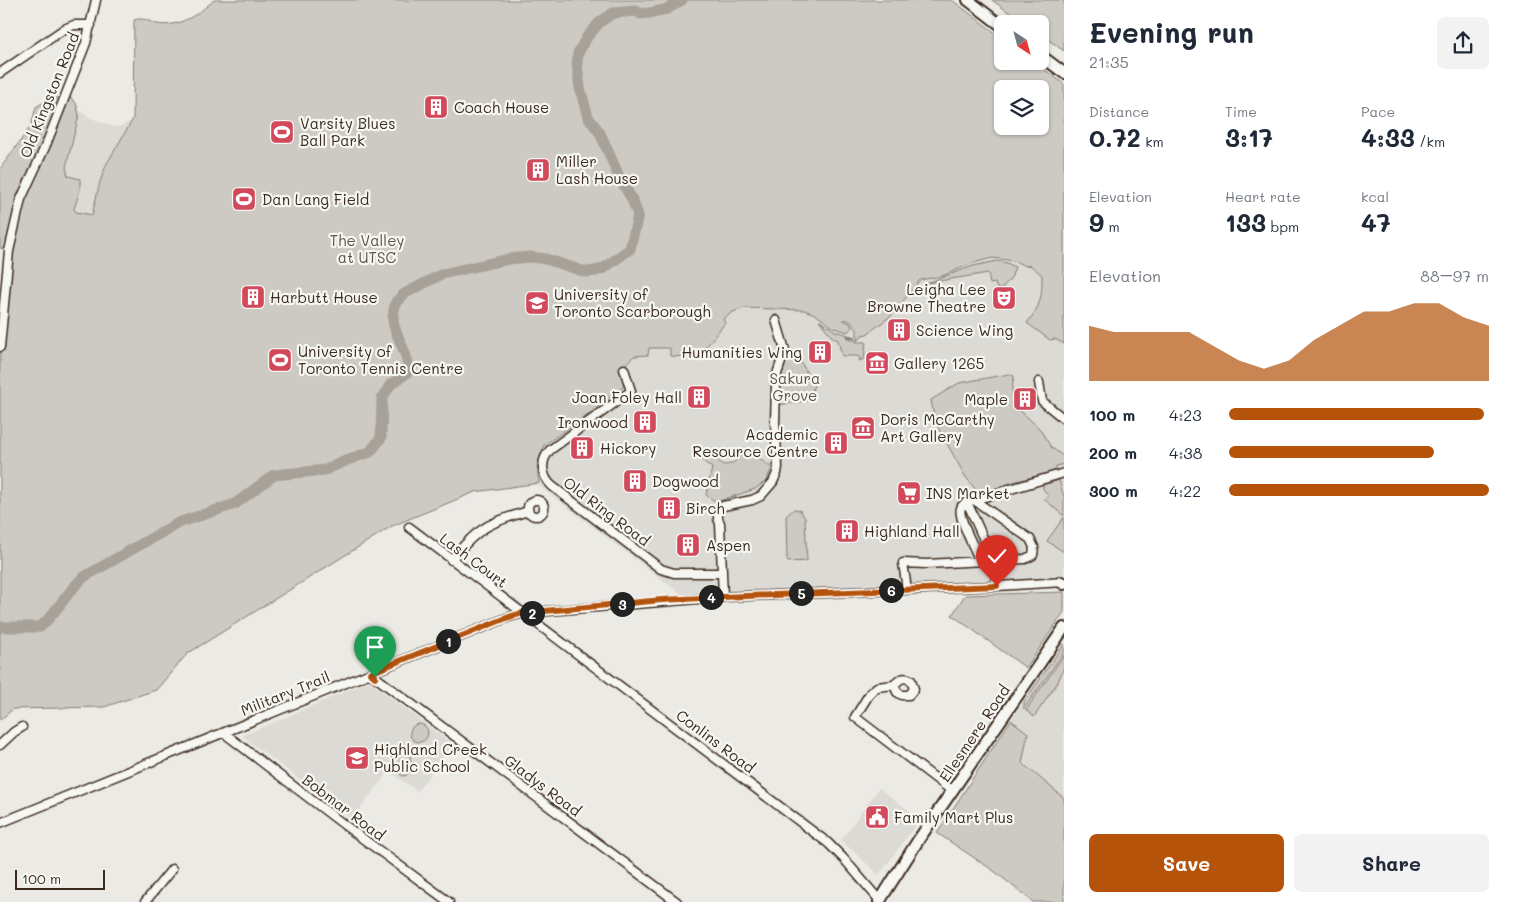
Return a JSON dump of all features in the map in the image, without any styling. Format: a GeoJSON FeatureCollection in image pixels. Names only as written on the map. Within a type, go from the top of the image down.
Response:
{"type":"FeatureCollection","features":[{"type":"Feature","properties":{"kind":"main road"},"geometry":{"type":"LineString","coordinates":[[968,0],[994,20]]}},
{"type":"Feature","properties":{"kind":"main road"},"geometry":{"type":"LineString","coordinates":[[1049,62],[1064,73]]}},
{"type":"Feature","properties":{"kind":"main road","name":"Ellesmere Road"},"geometry":{"type":"LineString","coordinates":[[878,901],[1064,628]]}},
{"type":"Feature","properties":{"kind":"street","name":"Old Kingston Road"},"geometry":{"type":"LineString","coordinates":[[0,347],[9,251],[21,199],[46,146],[86,43],[96,0]]}},
{"type":"Feature","properties":{"kind":"street"},"geometry":{"type":"LineString","coordinates":[[0,73],[64,29],[74,25],[91,25]]}},
{"type":"Feature","properties":{"kind":"street"},"geometry":{"type":"LineString","coordinates":[[723,597],[719,521],[723,518],[723,506],[752,500],[761,496],[777,473],[776,385],[777,374],[785,350],[776,320]]}},
{"type":"Feature","properties":{"kind":"street","name":"Old Ring Road"},"geometry":{"type":"LineString","coordinates":[[624,369],[631,390],[550,450],[543,463],[545,477],[552,486],[661,569],[674,572],[722,573]]}},
{"type":"Feature","properties":{"kind":"street"},"geometry":{"type":"LineString","coordinates":[[1039,382],[1042,400],[1064,420]]}},
{"type":"Feature","properties":{"kind":"street"},"geometry":{"type":"LineString","coordinates":[[980,561],[960,514],[960,509],[970,501],[1064,473]]}},
{"type":"Feature","properties":{"kind":"street"},"geometry":{"type":"LineString","coordinates":[[907,589],[903,563],[926,564],[1026,559],[1033,555],[1034,547],[1030,540],[970,501]]}},
{"type":"Feature","properties":{"kind":"street"},"geometry":{"type":"LineString","coordinates":[[970,501],[993,560],[997,586]]}},
{"type":"Feature","properties":{"kind":"street"},"geometry":{"type":"LineString","coordinates":[[451,560],[484,528],[528,511]]}},
{"type":"Feature","properties":{"kind":"street","name":"Lash Court"},"geometry":{"type":"LineString","coordinates":[[409,527],[523,613]]}},
{"type":"Feature","properties":{"kind":"street","name":"Military Trail"},"geometry":{"type":"LineString","coordinates":[[0,823],[509,617],[523,613],[662,600],[1063,583]]}},
{"type":"Feature","properties":{"kind":"street","name":"Conlins Road"},"geometry":{"type":"LineString","coordinates":[[523,613],[828,843],[844,859],[878,901]]}},
{"type":"Feature","properties":{"kind":"street","name":"Gladys Road"},"geometry":{"type":"LineString","coordinates":[[370,673],[676,902]]}},
{"type":"Feature","properties":{"kind":"street"},"geometry":{"type":"LineString","coordinates":[[894,685],[877,687],[870,693],[855,717],[952,791]]}},
{"type":"Feature","properties":{"kind":"street"},"geometry":{"type":"LineString","coordinates":[[0,745],[22,727]]}},
{"type":"Feature","properties":{"kind":"street","name":"Bobmar Road"},"geometry":{"type":"LineString","coordinates":[[224,733],[332,816],[449,902]]}},
{"type":"Feature","properties":{"kind":"street"},"geometry":{"type":"LineString","coordinates":[[145,902],[172,870]]}},
{"type":"Feature","properties":{"kind":"shaded area","name":"University of Toronto Scarborough"},"geometry":{"type":"Polygon","coordinates":[[[994,62],[994,70],[1022,70],[1044,80],[994,80],[994,135],[1049,135],[1049,82],[1064,89],[1064,577],[681,594],[503,458],[5,355],[76,103],[81,112],[91,118],[114,127],[123,126],[133,119],[994,62]]]}},
{"type":"Feature","properties":{"kind":"shaded area"},"geometry":{"type":"Polygon","coordinates":[[[1064,644],[1064,902],[1032,902],[994,871],[937,833],[1011,720],[1064,644]]]}},
{"type":"Feature","properties":{"kind":"shaded area","name":"Highland Creek Public School"},"geometry":{"type":"Polygon","coordinates":[[[369,681],[453,745],[417,791],[389,771],[352,819],[242,736],[369,681]]]}},
{"type":"Feature","properties":{"kind":"shaded area"},"geometry":{"type":"Polygon","coordinates":[[[879,788],[920,819],[879,875],[841,840],[879,788]]]}},
{"type":"Feature","properties":{"kind":"green space","name":"The Valley at UTSC"},"geometry":{"type":"Polygon","coordinates":[[[214,0],[952,0],[994,32],[994,70],[1045,70],[1064,84],[1064,344],[1055,339],[1050,340],[1027,323],[1040,301],[1042,275],[1030,265],[1026,266],[1014,261],[992,258],[973,263],[942,276],[920,280],[892,315],[867,334],[862,335],[859,340],[857,329],[848,320],[843,320],[850,323],[852,328],[847,332],[833,327],[815,314],[804,310],[744,308],[733,312],[723,319],[725,323],[702,352],[690,357],[670,356],[670,348],[649,348],[648,355],[634,356],[620,369],[624,386],[592,412],[544,445],[537,465],[539,483],[475,492],[392,526],[187,654],[156,690],[104,707],[13,709],[0,720],[0,301],[5,249],[0,248],[0,169],[31,126],[36,107],[49,99],[69,96],[76,103],[79,115],[66,167],[68,176],[80,179],[80,190],[74,209],[76,212],[92,215],[106,165],[133,119],[134,20],[143,19],[165,25],[181,22],[195,15],[214,0]]]}},
{"type":"Feature","properties":{"kind":"green space"},"geometry":{"type":"Polygon","coordinates":[[[992,0],[1064,0],[1064,51],[1049,40],[1049,15],[1013,15],[992,0]]]}},
{"type":"Feature","properties":{"kind":"green space"},"geometry":{"type":"Polygon","coordinates":[[[997,261],[1015,267],[1011,278],[1000,290],[996,287],[995,283],[990,284],[988,273],[927,283],[973,266],[997,261]]]}},
{"type":"Feature","properties":{"kind":"green space"},"geometry":{"type":"Polygon","coordinates":[[[819,320],[835,331],[855,337],[847,336],[856,339],[846,337],[851,340],[866,342],[864,359],[859,361],[860,358],[857,356],[842,356],[838,340],[833,338],[819,320]]]}},
{"type":"Feature","properties":{"kind":"green space","name":"Sakura Grove"},"geometry":{"type":"Polygon","coordinates":[[[797,355],[814,386],[807,401],[778,405],[780,371],[787,356],[797,355]]]}},
{"type":"Feature","properties":{"kind":"green space"},"geometry":{"type":"Polygon","coordinates":[[[1009,374],[1014,376],[1012,389],[1014,405],[1039,428],[1051,447],[1064,457],[1064,464],[1056,466],[1056,471],[1009,483],[981,496],[965,476],[935,422],[931,400],[959,383],[1009,374]]]}},
{"type":"Feature","properties":{"kind":"green space"},"geometry":{"type":"Polygon","coordinates":[[[745,448],[772,468],[766,481],[755,489],[716,502],[706,495],[712,468],[695,455],[697,451],[706,450],[723,465],[727,465],[739,458],[745,448]]]}},
{"type":"Feature","properties":{"kind":"green space"},"geometry":{"type":"Polygon","coordinates":[[[1059,480],[1064,497],[1064,516],[1044,499],[1049,496],[1043,489],[1043,485],[1059,480]]]}},
{"type":"Feature","properties":{"kind":"green space"},"geometry":{"type":"Polygon","coordinates":[[[794,509],[800,510],[805,518],[807,561],[788,562],[787,560],[786,516],[794,509]]]}},
{"type":"Feature","properties":{"kind":"green space"},"geometry":{"type":"Polygon","coordinates":[[[1064,517],[1064,552],[1047,541],[1064,517]]]}},
{"type":"Feature","properties":{"kind":"green space"},"geometry":{"type":"Polygon","coordinates":[[[1064,592],[1064,612],[1026,668],[952,615],[965,595],[1064,592]]]}},
{"type":"Feature","properties":{"kind":"green space"},"geometry":{"type":"Polygon","coordinates":[[[1064,644],[1064,652],[1024,709],[1024,702],[1064,644]]]}},
{"type":"Feature","properties":{"kind":"green space"},"geometry":{"type":"Polygon","coordinates":[[[1064,655],[1064,667],[1058,682],[1034,717],[1026,710],[1064,655]]]}},
{"type":"Feature","properties":{"kind":"green space"},"geometry":{"type":"Polygon","coordinates":[[[1011,720],[1028,733],[1022,763],[1064,798],[1064,902],[1033,902],[994,871],[937,833],[1011,720]]]}},
{"type":"Feature","properties":{"kind":"green space"},"geometry":{"type":"Polygon","coordinates":[[[415,724],[423,724],[428,729],[426,740],[415,742],[410,737],[410,729],[415,724]]]}},
{"type":"Feature","properties":{"kind":"green space"},"geometry":{"type":"Polygon","coordinates":[[[405,751],[409,753],[412,765],[407,775],[403,776],[393,769],[392,762],[396,755],[405,751]]]}},
{"type":"Feature","properties":{"kind":"waterway"},"geometry":{"type":"LineString","coordinates":[[0,627],[40,627],[84,577],[178,523],[235,504],[274,475],[325,470],[370,452],[381,438],[382,398],[391,384],[407,373],[406,355],[393,320],[396,302],[404,294],[442,274],[509,259],[530,257],[546,259],[586,272],[596,271],[604,268],[630,249],[638,215],[600,133],[588,117],[580,88],[577,63],[578,53],[587,37],[600,22],[613,13],[636,11],[641,14],[650,13],[667,9],[682,0]]}},
{"type":"Feature","properties":{"kind":"place","name":"Coach House"},"geometry":{"type":"Point","coordinates":[436,107]}},
{"type":"Feature","properties":{"kind":"place","name":"Varsity Blues Ball Park"},"geometry":{"type":"Point","coordinates":[282,132]}},
{"type":"Feature","properties":{"kind":"place","name":"Miller Lash House"},"geometry":{"type":"Point","coordinates":[538,170]}},
{"type":"Feature","properties":{"kind":"place","name":"Dan Lang Field"},"geometry":{"type":"Point","coordinates":[244,199]}},
{"type":"Feature","properties":{"kind":"place","name":"Harbutt House"},"geometry":{"type":"Point","coordinates":[253,297]}},
{"type":"Feature","properties":{"kind":"place","name":"Leigha Lee Browne Theatre"},"geometry":{"type":"Point","coordinates":[1004,298]}},
{"type":"Feature","properties":{"kind":"place","name":"University of Toronto Scarborough"},"geometry":{"type":"Point","coordinates":[537,303]}},
{"type":"Feature","properties":{"kind":"place","name":"Science Wing"},"geometry":{"type":"Point","coordinates":[899,330]}},
{"type":"Feature","properties":{"kind":"place","name":"Humanities Wing"},"geometry":{"type":"Point","coordinates":[820,352]}},
{"type":"Feature","properties":{"kind":"place","name":"University of Toronto Tennis Centre"},"geometry":{"type":"Point","coordinates":[280,360]}},
{"type":"Feature","properties":{"kind":"place","name":"Gallery 1265"},"geometry":{"type":"Point","coordinates":[877,363]}},
{"type":"Feature","properties":{"kind":"place","name":"Joan Foley Hall"},"geometry":{"type":"Point","coordinates":[699,397]}},
{"type":"Feature","properties":{"kind":"place","name":"Maple"},"geometry":{"type":"Point","coordinates":[1025,399]}},
{"type":"Feature","properties":{"kind":"place","name":"Ironwood"},"geometry":{"type":"Point","coordinates":[645,422]}},
{"type":"Feature","properties":{"kind":"place","name":"Doris McCarthy Art Gallery"},"geometry":{"type":"Point","coordinates":[863,428]}},
{"type":"Feature","properties":{"kind":"place","name":"Academic Resource Centre"},"geometry":{"type":"Point","coordinates":[836,443]}},
{"type":"Feature","properties":{"kind":"place","name":"Hickory"},"geometry":{"type":"Point","coordinates":[582,448]}},
{"type":"Feature","properties":{"kind":"place","name":"Dogwood"},"geometry":{"type":"Point","coordinates":[635,481]}},
{"type":"Feature","properties":{"kind":"place","name":"INS Market"},"geometry":{"type":"Point","coordinates":[909,493]}},
{"type":"Feature","properties":{"kind":"place","name":"Birch"},"geometry":{"type":"Point","coordinates":[669,508]}},
{"type":"Feature","properties":{"kind":"place","name":"Highland Hall"},"geometry":{"type":"Point","coordinates":[847,531]}},
{"type":"Feature","properties":{"kind":"place","name":"Aspen"},"geometry":{"type":"Point","coordinates":[688,545]}},
{"type":"Feature","properties":{"kind":"place","name":"Highland Creek Public School"},"geometry":{"type":"Point","coordinates":[357,758]}},
{"type":"Feature","properties":{"kind":"place","name":"Family Mart Plus"},"geometry":{"type":"Point","coordinates":[877,817]}},
{"type":"Feature","properties":{"kind":"route"},"geometry":{"type":"LineString","coordinates":[[375,677],[370,673],[523,613],[662,600],[791,593],[997,586]]}}]}
